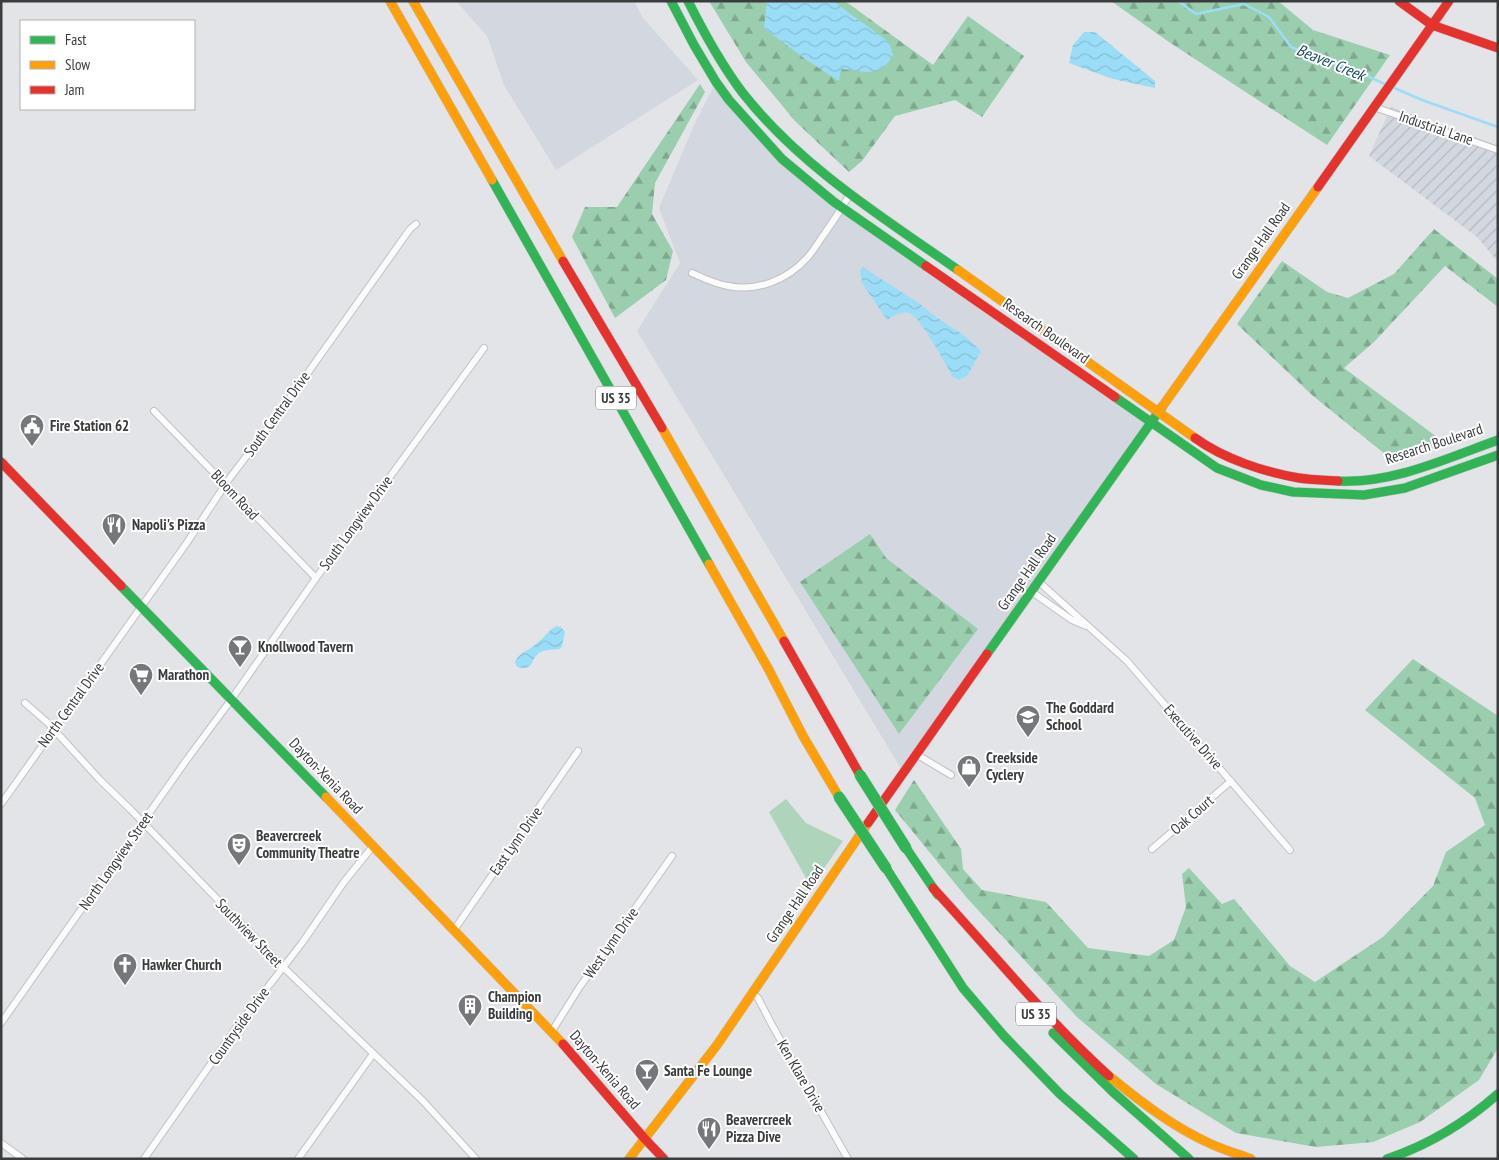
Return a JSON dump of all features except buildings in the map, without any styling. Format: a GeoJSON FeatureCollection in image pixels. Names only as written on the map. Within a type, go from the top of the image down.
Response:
{"type":"FeatureCollection","features":[{"type":"Feature","properties":{"kind":"main road","name":"US 35"},"geometry":{"type":"LineString","coordinates":[[390,1],[574,324],[769,670],[803,736],[839,797],[917,916],[954,967],[1016,1037],[1090,1112],[1144,1159]]}},
{"type":"Feature","properties":{"kind":"main road","name":"US 35"},"geometry":{"type":"LineString","coordinates":[[413,1],[505,162],[718,524],[860,776],[906,848],[933,888],[987,958],[1043,1022],[1113,1092],[1189,1159]]}},
{"type":"Feature","properties":{"kind":"main road","name":"Research Boulevard"},"geometry":{"type":"LineString","coordinates":[[671,1],[716,82],[729,100],[782,159],[842,207],[1217,468],[1261,485],[1293,492],[1364,495],[1405,488],[1498,455]]}},
{"type":"Feature","properties":{"kind":"main road","name":"Research Boulevard"},"geometry":{"type":"LineString","coordinates":[[688,1],[712,48],[731,77],[755,108],[790,145],[816,168],[1200,442],[1234,459],[1264,470],[1300,478],[1341,481],[1370,479],[1405,473],[1498,440]]}},
{"type":"Feature","properties":{"kind":"main road"},"geometry":{"type":"LineString","coordinates":[[1398,1],[1432,25],[1498,48]]}},
{"type":"Feature","properties":{"kind":"main road","name":"Grange Hall Road"},"geometry":{"type":"LineString","coordinates":[[629,1159],[717,1045],[916,754],[1449,1]]}},
{"type":"Feature","properties":{"kind":"main road","name":"Dayton-Xenia Road"},"geometry":{"type":"LineString","coordinates":[[1,462],[552,1031],[664,1159]]}},
{"type":"Feature","properties":{"kind":"main road"},"geometry":{"type":"LineString","coordinates":[[933,888],[1041,1010],[1122,1087],[1156,1113],[1181,1128],[1222,1148],[1251,1159]]}},
{"type":"Feature","properties":{"kind":"main road"},"geometry":{"type":"LineString","coordinates":[[917,916],[963,988],[1004,1036],[1060,1094],[1134,1159]]}},
{"type":"Feature","properties":{"kind":"main road"},"geometry":{"type":"LineString","coordinates":[[1387,1159],[1416,1149],[1447,1133],[1476,1113],[1498,1094]]}},
{"type":"Feature","properties":{"kind":"main road"},"geometry":{"type":"LineString","coordinates":[[1115,1142],[1126,1159]]}},
{"type":"Feature","properties":{"kind":"street","name":"Industrial Lane"},"geometry":{"type":"LineString","coordinates":[[1374,107],[1498,150]]}},
{"type":"Feature","properties":{"kind":"street"},"geometry":{"type":"LineString","coordinates":[[692,273],[716,284],[741,288],[764,285],[776,281],[807,258],[850,194]]}},
{"type":"Feature","properties":{"kind":"street","name":"South Central Drive"},"geometry":{"type":"LineString","coordinates":[[140,606],[229,479],[275,419],[410,229],[416,224]]}},
{"type":"Feature","properties":{"kind":"street","name":"South Longview Drive"},"geometry":{"type":"LineString","coordinates":[[231,700],[316,578],[484,348]]}},
{"type":"Feature","properties":{"kind":"street","name":"Bloom Road"},"geometry":{"type":"LineString","coordinates":[[154,410],[316,578]]}},
{"type":"Feature","properties":{"kind":"street","name":"Executive Drive"},"geometry":{"type":"LineString","coordinates":[[1035,587],[1072,620],[1092,628]]}},
{"type":"Feature","properties":{"kind":"street","name":"Executive Drive"},"geometry":{"type":"LineString","coordinates":[[1035,587],[1092,628],[1127,661],[1290,850]]}},
{"type":"Feature","properties":{"kind":"street","name":"North Central Drive"},"geometry":{"type":"LineString","coordinates":[[1,804],[140,606]]}},
{"type":"Feature","properties":{"kind":"street","name":"North Longview Street"},"geometry":{"type":"LineString","coordinates":[[1,1023],[231,700]]}},
{"type":"Feature","properties":{"kind":"street","name":"Southview Street"},"geometry":{"type":"LineString","coordinates":[[25,703],[54,730],[92,772],[282,967],[423,1101],[472,1157]]}},
{"type":"Feature","properties":{"kind":"street","name":"East Lynn Drive"},"geometry":{"type":"LineString","coordinates":[[454,930],[578,751]]}},
{"type":"Feature","properties":{"kind":"street"},"geometry":{"type":"LineString","coordinates":[[916,754],[951,776]]}},
{"type":"Feature","properties":{"kind":"street","name":"Oak Court"},"geometry":{"type":"LineString","coordinates":[[1152,849],[1231,781]]}},
{"type":"Feature","properties":{"kind":"street","name":"Countryside Drive"},"geometry":{"type":"LineString","coordinates":[[144,1159],[236,1028],[302,943],[344,882],[373,846]]}},
{"type":"Feature","properties":{"kind":"street","name":"West Lynn Drive"},"geometry":{"type":"LineString","coordinates":[[552,1031],[579,988],[672,856]]}},
{"type":"Feature","properties":{"kind":"street","name":"Ken Klare Drive"},"geometry":{"type":"LineString","coordinates":[[753,994],[758,998],[848,1159]]}},
{"type":"Feature","properties":{"kind":"street"},"geometry":{"type":"LineString","coordinates":[[298,1159],[373,1054]]}},
{"type":"Feature","properties":{"kind":"street"},"geometry":{"type":"LineString","coordinates":[[1,1143],[23,1159]]}},
{"type":"Feature","properties":{"kind":"shaded area"},"geometry":{"type":"Polygon","coordinates":[[[456,1],[634,1],[643,18],[698,80],[556,170],[504,85],[487,36],[456,1]]]}},
{"type":"Feature","properties":{"kind":"shaded area"},"geometry":{"type":"Polygon","coordinates":[[[716,82],[782,159],[834,202],[1151,422],[903,772],[637,331],[680,263],[659,208],[694,125],[716,82]]]}},
{"type":"Feature","properties":{"kind":"shaded area"},"geometry":{"type":"Polygon","coordinates":[[[1391,107],[1498,146],[1498,262],[1477,237],[1369,156],[1391,107]]]}},
{"type":"Feature","properties":{"kind":"green space"},"geometry":{"type":"Polygon","coordinates":[[[709,1],[845,1],[933,65],[968,16],[1024,56],[982,117],[955,100],[895,116],[862,161],[849,172],[795,121],[746,62],[709,1]]]}},
{"type":"Feature","properties":{"kind":"green space"},"geometry":{"type":"Polygon","coordinates":[[[1111,1],[1278,1],[1313,30],[1390,55],[1327,145],[1169,42],[1111,1]]]}},
{"type":"Feature","properties":{"kind":"green space"},"geometry":{"type":"Polygon","coordinates":[[[700,84],[705,92],[655,183],[652,214],[673,251],[666,280],[615,318],[572,237],[585,207],[617,207],[700,84]]]}},
{"type":"Feature","properties":{"kind":"green space"},"geometry":{"type":"Polygon","coordinates":[[[1434,229],[1498,279],[1498,307],[1445,266],[1374,342],[1344,368],[1445,443],[1396,463],[1312,395],[1237,324],[1282,261],[1327,292],[1348,298],[1394,274],[1434,229]]]}},
{"type":"Feature","properties":{"kind":"green space"},"geometry":{"type":"Polygon","coordinates":[[[870,534],[886,558],[978,629],[899,734],[800,582],[870,534]]]}},
{"type":"Feature","properties":{"kind":"green space"},"geometry":{"type":"Polygon","coordinates":[[[1413,659],[1498,716],[1498,1048],[1479,1080],[1420,1122],[1373,1142],[1316,1147],[1236,1133],[1156,1084],[1077,1017],[967,898],[895,810],[914,780],[961,849],[963,869],[982,890],[1046,902],[1088,948],[1149,956],[1174,940],[1186,907],[1182,874],[1189,868],[1222,904],[1234,899],[1290,966],[1315,982],[1383,937],[1433,886],[1446,852],[1485,825],[1475,798],[1365,710],[1413,659]]]}},
{"type":"Feature","properties":{"kind":"green space"},"geometry":{"type":"Polygon","coordinates":[[[786,799],[806,823],[843,841],[811,887],[769,812],[786,799]]]}},
{"type":"Feature","properties":{"kind":"water"},"geometry":{"type":"Polygon","coordinates":[[[767,1],[833,1],[889,42],[893,55],[883,68],[877,71],[865,72],[841,69],[839,81],[805,59],[764,28],[767,1]]]}},
{"type":"Feature","properties":{"kind":"water"},"geometry":{"type":"Polygon","coordinates":[[[1084,32],[1095,32],[1155,81],[1155,88],[1113,79],[1069,63],[1073,45],[1084,32]]]}},
{"type":"Feature","properties":{"kind":"water"},"geometry":{"type":"Polygon","coordinates":[[[863,267],[965,336],[981,351],[967,376],[959,380],[953,377],[939,352],[914,316],[909,313],[903,313],[887,320],[862,283],[860,271],[863,267]]]}},
{"type":"Feature","properties":{"kind":"water"},"geometry":{"type":"Polygon","coordinates":[[[556,626],[561,627],[565,632],[560,649],[546,650],[539,653],[529,667],[517,667],[515,662],[519,656],[534,646],[556,626]]]}},
{"type":"Feature","properties":{"kind":"waterway","name":"Beaver Creek"},"geometry":{"type":"LineString","coordinates":[[1178,1],[1196,14],[1244,4],[1269,17],[1291,47],[1354,70],[1387,85]]}},
{"type":"Feature","properties":{"kind":"waterway","name":"Beaver Creek"},"geometry":{"type":"LineString","coordinates":[[1392,87],[1422,100],[1498,127]]}},
{"type":"Feature","properties":{"kind":"traffic: fast"},"geometry":{"type":"LineString","coordinates":[[671,1],[716,82],[729,100],[782,159],[834,202],[926,266]]}},
{"type":"Feature","properties":{"kind":"traffic: fast"},"geometry":{"type":"LineString","coordinates":[[688,1],[713,48],[734,81],[765,119],[790,144],[843,189],[958,270]]}},
{"type":"Feature","properties":{"kind":"traffic: fast"},"geometry":{"type":"LineString","coordinates":[[492,180],[709,564]]}},
{"type":"Feature","properties":{"kind":"traffic: fast"},"geometry":{"type":"LineString","coordinates":[[1115,397],[1217,468],[1261,485],[1293,492],[1364,495],[1405,488],[1498,455]]}},
{"type":"Feature","properties":{"kind":"traffic: fast"},"geometry":{"type":"LineString","coordinates":[[987,654],[1162,407]]}},
{"type":"Feature","properties":{"kind":"traffic: fast"},"geometry":{"type":"LineString","coordinates":[[1338,481],[1359,481],[1399,474],[1439,462],[1498,440]]}},
{"type":"Feature","properties":{"kind":"traffic: fast"},"geometry":{"type":"LineString","coordinates":[[121,586],[326,797]]}},
{"type":"Feature","properties":{"kind":"traffic: fast"},"geometry":{"type":"LineString","coordinates":[[860,775],[906,848]]}},
{"type":"Feature","properties":{"kind":"traffic: fast"},"geometry":{"type":"LineString","coordinates":[[839,797],[886,868]]}},
{"type":"Feature","properties":{"kind":"traffic: fast"},"geometry":{"type":"LineString","coordinates":[[906,848],[938,895]]}},
{"type":"Feature","properties":{"kind":"traffic: fast"},"geometry":{"type":"LineString","coordinates":[[886,868],[963,988],[1004,1036],[1060,1094],[1134,1159]]}},
{"type":"Feature","properties":{"kind":"traffic: fast"},"geometry":{"type":"LineString","coordinates":[[1053,1033],[1113,1092],[1189,1159]]}},
{"type":"Feature","properties":{"kind":"traffic: fast"},"geometry":{"type":"LineString","coordinates":[[1387,1159],[1417,1147],[1446,1132],[1498,1094]]}},
{"type":"Feature","properties":{"kind":"traffic: slow"},"geometry":{"type":"LineString","coordinates":[[390,1],[492,180]]}},
{"type":"Feature","properties":{"kind":"traffic: slow"},"geometry":{"type":"LineString","coordinates":[[413,1],[563,261]]}},
{"type":"Feature","properties":{"kind":"traffic: slow"},"geometry":{"type":"LineString","coordinates":[[1162,407],[1318,187]]}},
{"type":"Feature","properties":{"kind":"traffic: slow"},"geometry":{"type":"LineString","coordinates":[[958,270],[1195,438]]}},
{"type":"Feature","properties":{"kind":"traffic: slow"},"geometry":{"type":"LineString","coordinates":[[662,428],[784,641]]}},
{"type":"Feature","properties":{"kind":"traffic: slow"},"geometry":{"type":"LineString","coordinates":[[709,564],[769,670],[803,736],[839,797]]}},
{"type":"Feature","properties":{"kind":"traffic: slow"},"geometry":{"type":"LineString","coordinates":[[326,797],[563,1044]]}},
{"type":"Feature","properties":{"kind":"traffic: slow"},"geometry":{"type":"LineString","coordinates":[[629,1159],[717,1045],[868,823]]}},
{"type":"Feature","properties":{"kind":"traffic: slow"},"geometry":{"type":"LineString","coordinates":[[1109,1076],[1170,1122],[1216,1146],[1251,1159]]}},
{"type":"Feature","properties":{"kind":"traffic: jam"},"geometry":{"type":"LineString","coordinates":[[1399,1],[1432,25],[1498,48]]}},
{"type":"Feature","properties":{"kind":"traffic: jam"},"geometry":{"type":"LineString","coordinates":[[1318,187],[1449,1]]}},
{"type":"Feature","properties":{"kind":"traffic: jam"},"geometry":{"type":"LineString","coordinates":[[563,261],[662,428]]}},
{"type":"Feature","properties":{"kind":"traffic: jam"},"geometry":{"type":"LineString","coordinates":[[926,266],[1115,397]]}},
{"type":"Feature","properties":{"kind":"traffic: jam"},"geometry":{"type":"LineString","coordinates":[[1195,438],[1206,446],[1231,458],[1258,468],[1299,478],[1338,481]]}},
{"type":"Feature","properties":{"kind":"traffic: jam"},"geometry":{"type":"LineString","coordinates":[[1,462],[121,586]]}},
{"type":"Feature","properties":{"kind":"traffic: jam"},"geometry":{"type":"LineString","coordinates":[[784,641],[860,775]]}},
{"type":"Feature","properties":{"kind":"traffic: jam"},"geometry":{"type":"LineString","coordinates":[[868,823],[987,654]]}},
{"type":"Feature","properties":{"kind":"traffic: jam"},"geometry":{"type":"LineString","coordinates":[[933,888],[1040,1008],[1109,1076]]}},
{"type":"Feature","properties":{"kind":"traffic: jam"},"geometry":{"type":"LineString","coordinates":[[563,1044],[664,1159]]}},
{"type":"Feature","properties":{"kind":"place","name":"Fire Station 62"},"geometry":{"type":"Point","coordinates":[32,447]}},
{"type":"Feature","properties":{"kind":"place","name":"Napoli's Pizza"},"geometry":{"type":"Point","coordinates":[114,546]}},
{"type":"Feature","properties":{"kind":"place","name":"Knollwood Tavern"},"geometry":{"type":"Point","coordinates":[240,668]}},
{"type":"Feature","properties":{"kind":"place","name":"Marathon"},"geometry":{"type":"Point","coordinates":[141,696]}},
{"type":"Feature","properties":{"kind":"place","name":"The Goddard School"},"geometry":{"type":"Point","coordinates":[1028,738]}},
{"type":"Feature","properties":{"kind":"place","name":"Creekside Cyclery"},"geometry":{"type":"Point","coordinates":[969,788]}},
{"type":"Feature","properties":{"kind":"place","name":"Beavercreek Community Theatre"},"geometry":{"type":"Point","coordinates":[239,866]}},
{"type":"Feature","properties":{"kind":"place","name":"Hawker Church"},"geometry":{"type":"Point","coordinates":[125,986]}},
{"type":"Feature","properties":{"kind":"place","name":"Champion Building"},"geometry":{"type":"Point","coordinates":[470,1027]}},
{"type":"Feature","properties":{"kind":"place","name":"Santa Fe Lounge"},"geometry":{"type":"Point","coordinates":[647,1092]}},
{"type":"Feature","properties":{"kind":"place","name":"Beavercreek Pizza Dive"},"geometry":{"type":"Point","coordinates":[709,1150]}}]}
